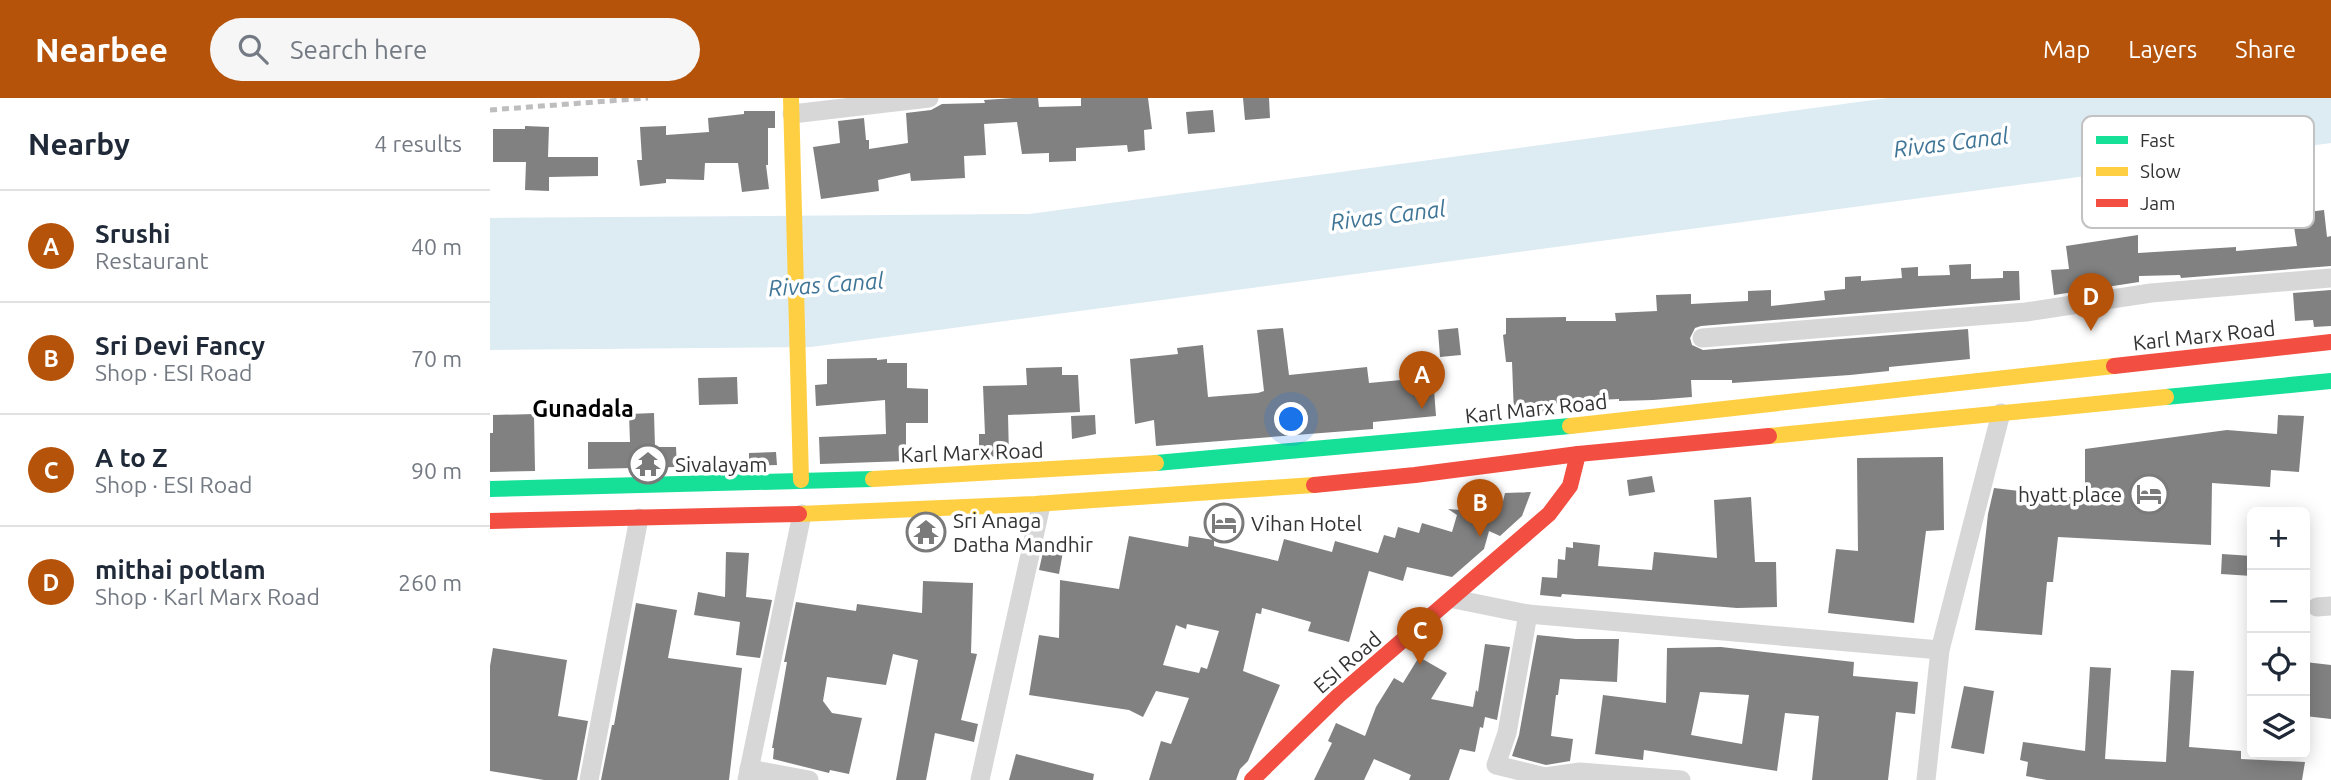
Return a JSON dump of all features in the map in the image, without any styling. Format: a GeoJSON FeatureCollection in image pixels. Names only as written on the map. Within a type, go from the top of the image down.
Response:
{"type":"FeatureCollection","features":[{"type":"Feature","properties":{"kind":"main road"},"geometry":{"type":"LineString","coordinates":[[791,106],[801,480]]}},
{"type":"Feature","properties":{"kind":"main road","name":"Karl Marx Road"},"geometry":{"type":"LineString","coordinates":[[490,521],[639,518],[690,500],[801,480],[1072,468],[1357,464],[1442,473],[2331,342]]}},
{"type":"Feature","properties":{"kind":"main road","name":"Karl Marx Road"},"geometry":{"type":"LineString","coordinates":[[490,489],[690,500],[802,514],[1041,505],[1074,503],[1357,464],[1577,426],[1862,410],[2001,412],[2331,381]]}},
{"type":"Feature","properties":{"kind":"main road","name":"ESI Road"},"geometry":{"type":"LineString","coordinates":[[1252,780],[1308,724],[1454,599],[1546,514],[1564,495],[1573,477],[1578,454]]}},
{"type":"Feature","properties":{"kind":"main road"},"geometry":{"type":"LineString","coordinates":[[1072,468],[1074,503]]}},
{"type":"Feature","properties":{"kind":"street"},"geometry":{"type":"LineString","coordinates":[[791,106],[929,98]]}},
{"type":"Feature","properties":{"kind":"street"},"geometry":{"type":"LineString","coordinates":[[1702,338],[2026,312],[2151,293],[2331,278]]}},
{"type":"Feature","properties":{"kind":"street"},"geometry":{"type":"LineString","coordinates":[[1926,780],[1940,650],[2001,412]]}},
{"type":"Feature","properties":{"kind":"street"},"geometry":{"type":"LineString","coordinates":[[980,780],[1041,505]]}},
{"type":"Feature","properties":{"kind":"street"},"geometry":{"type":"LineString","coordinates":[[802,514],[748,774],[809,780]]}},
{"type":"Feature","properties":{"kind":"street"},"geometry":{"type":"LineString","coordinates":[[589,780],[639,518]]}},
{"type":"Feature","properties":{"kind":"street"},"geometry":{"type":"LineString","coordinates":[[1454,599],[1528,614],[1940,650]]}},
{"type":"Feature","properties":{"kind":"street"},"geometry":{"type":"LineString","coordinates":[[1528,614],[1507,733],[1496,765],[1545,777],[1580,772],[1681,780]]}},
{"type":"Feature","properties":{"kind":"water","name":"Rivas Canal"},"geometry":{"type":"Polygon","coordinates":[[[1888,98],[2331,98],[2331,143],[2314,145],[2314,116],[2082,116],[2082,176],[811,347],[490,350],[490,218],[1029,214],[1888,98]]]}},
{"type":"Feature","properties":{"kind":"building"},"geometry":{"type":"Polygon","coordinates":[[[1038,98],[1039,107],[1081,106],[1081,98],[1148,98],[1152,129],[1144,130],[1145,150],[1128,152],[1127,145],[1076,148],[1076,161],[1049,162],[1049,153],[1022,154],[1017,122],[984,124],[986,155],[964,156],[965,178],[911,181],[910,173],[878,180],[879,191],[821,199],[813,147],[840,143],[838,121],[864,118],[869,149],[908,143],[906,113],[931,110],[942,104],[985,103],[984,100],[1038,98]]]}},
{"type":"Feature","properties":{"kind":"building"},"geometry":{"type":"Polygon","coordinates":[[[1243,98],[1269,98],[1270,118],[1245,120],[1243,98]]]}},
{"type":"Feature","properties":{"kind":"building"},"geometry":{"type":"Polygon","coordinates":[[[1213,110],[1215,132],[1188,134],[1186,112],[1213,110]]]}},
{"type":"Feature","properties":{"kind":"building"},"geometry":{"type":"Polygon","coordinates":[[[744,111],[775,111],[775,128],[768,128],[766,165],[769,189],[742,192],[738,163],[705,163],[704,180],[666,179],[666,183],[640,186],[637,160],[642,160],[640,127],[666,126],[666,135],[709,132],[708,118],[744,114],[744,111]]]}},
{"type":"Feature","properties":{"kind":"building"},"geometry":{"type":"Polygon","coordinates":[[[525,126],[549,127],[548,157],[598,157],[598,176],[549,177],[549,191],[525,190],[526,162],[493,162],[493,129],[525,129],[525,126]]]}},
{"type":"Feature","properties":{"kind":"building"},"geometry":{"type":"Polygon","coordinates":[[[2324,210],[2327,237],[2331,236],[2331,266],[2181,278],[2180,275],[2139,276],[2139,282],[2054,295],[2051,270],[2069,269],[2066,246],[2138,235],[2138,253],[2236,247],[2236,251],[2297,246],[2294,228],[2314,228],[2314,211],[2324,210]]]}},
{"type":"Feature","properties":{"kind":"building"},"geometry":{"type":"Polygon","coordinates":[[[1971,264],[1971,279],[2003,278],[2003,271],[2019,271],[2020,300],[1701,326],[1695,328],[1690,338],[1692,345],[1703,350],[1968,329],[1970,359],[1889,367],[1889,371],[1850,375],[1732,383],[1732,380],[1691,380],[1692,397],[1576,401],[1544,405],[1544,412],[1514,415],[1512,362],[1506,362],[1503,335],[1506,334],[1506,318],[1566,317],[1566,321],[1616,321],[1615,313],[1657,311],[1656,295],[1691,294],[1691,304],[1748,301],[1748,291],[1771,290],[1771,306],[1825,300],[1824,291],[1845,289],[1845,277],[1861,276],[1861,281],[1902,278],[1901,268],[1918,267],[1918,276],[1950,275],[1949,265],[1971,264]]]}},
{"type":"Feature","properties":{"kind":"building"},"geometry":{"type":"Polygon","coordinates":[[[2331,290],[2331,326],[2314,327],[2313,320],[2295,321],[2293,293],[2331,290]]]}},
{"type":"Feature","properties":{"kind":"building"},"geometry":{"type":"Polygon","coordinates":[[[1283,328],[1289,375],[1367,367],[1369,383],[1433,377],[1436,416],[1373,422],[1373,429],[1156,446],[1154,420],[1135,424],[1130,359],[1178,354],[1177,348],[1203,345],[1208,397],[1258,393],[1264,391],[1257,330],[1283,328]]]}},
{"type":"Feature","properties":{"kind":"building"},"geometry":{"type":"Polygon","coordinates":[[[1458,328],[1461,355],[1440,357],[1438,330],[1458,328]]]}},
{"type":"Feature","properties":{"kind":"building"},"geometry":{"type":"Polygon","coordinates":[[[827,359],[887,359],[887,363],[907,363],[907,388],[928,389],[928,423],[906,423],[906,461],[820,464],[819,437],[886,434],[885,400],[816,406],[815,385],[827,384],[827,359]]]}},
{"type":"Feature","properties":{"kind":"building"},"geometry":{"type":"Polygon","coordinates":[[[1062,367],[1062,375],[1078,375],[1080,412],[1008,415],[1009,456],[979,457],[979,434],[985,434],[983,386],[1027,385],[1026,368],[1062,367]]]}},
{"type":"Feature","properties":{"kind":"building"},"geometry":{"type":"Polygon","coordinates":[[[737,377],[738,404],[699,405],[698,378],[737,377]]]}},
{"type":"Feature","properties":{"kind":"building"},"geometry":{"type":"Polygon","coordinates":[[[654,413],[655,447],[676,447],[677,467],[588,469],[588,442],[630,442],[629,414],[654,413]]]}},
{"type":"Feature","properties":{"kind":"building"},"geometry":{"type":"Polygon","coordinates":[[[534,414],[535,471],[490,472],[493,415],[534,414]]]}},
{"type":"Feature","properties":{"kind":"building"},"geometry":{"type":"Polygon","coordinates":[[[1095,415],[1096,434],[1072,439],[1071,416],[1095,415]]]}},
{"type":"Feature","properties":{"kind":"building"},"geometry":{"type":"Polygon","coordinates":[[[2278,415],[2304,416],[2299,472],[2271,470],[2270,487],[2212,483],[2211,545],[2058,537],[2053,582],[2047,582],[2042,635],[1975,630],[1988,514],[1994,488],[2085,499],[2085,449],[2227,430],[2277,434],[2278,415]]]}},
{"type":"Feature","properties":{"kind":"building"},"geometry":{"type":"Polygon","coordinates":[[[776,452],[777,465],[749,466],[749,453],[776,452]]]}},
{"type":"Feature","properties":{"kind":"building"},"geometry":{"type":"Polygon","coordinates":[[[1943,457],[1944,530],[1926,531],[1914,623],[1828,613],[1836,549],[1858,551],[1857,458],[1943,457]]]}},
{"type":"Feature","properties":{"kind":"building"},"geometry":{"type":"Polygon","coordinates":[[[1652,476],[1655,492],[1629,496],[1627,480],[1652,476]]]}},
{"type":"Feature","properties":{"kind":"building"},"geometry":{"type":"Polygon","coordinates":[[[1531,492],[1522,516],[1500,536],[1489,531],[1484,549],[1452,577],[1407,567],[1403,581],[1369,571],[1349,642],[1308,631],[1311,622],[1262,608],[1261,614],[1256,613],[1243,671],[1280,685],[1248,761],[1240,769],[1236,780],[1149,780],[1161,741],[1171,744],[1189,698],[1156,691],[1143,717],[1129,710],[1029,695],[1039,635],[1059,638],[1060,580],[1119,589],[1129,536],[1188,547],[1189,536],[1214,540],[1214,546],[1278,561],[1284,539],[1332,552],[1335,541],[1378,553],[1384,535],[1395,538],[1398,527],[1419,533],[1422,523],[1452,532],[1457,515],[1448,509],[1500,513],[1505,493],[1531,492]],[[1187,624],[1186,629],[1176,625],[1163,665],[1199,673],[1201,667],[1207,669],[1219,631],[1187,624]]]}},
{"type":"Feature","properties":{"kind":"building"},"geometry":{"type":"Polygon","coordinates":[[[1751,497],[1755,562],[1776,562],[1777,607],[1737,608],[1562,594],[1561,597],[1540,595],[1542,577],[1557,578],[1558,559],[1565,560],[1566,547],[1573,548],[1573,542],[1600,545],[1598,566],[1652,570],[1654,552],[1717,558],[1714,500],[1751,497]]]}},
{"type":"Feature","properties":{"kind":"building"},"geometry":{"type":"Polygon","coordinates":[[[1045,543],[1064,546],[1059,574],[1039,570],[1045,543]]]}},
{"type":"Feature","properties":{"kind":"building"},"geometry":{"type":"Polygon","coordinates":[[[726,552],[749,553],[746,597],[772,600],[760,658],[736,655],[740,622],[694,615],[698,592],[725,597],[726,552]]]}},
{"type":"Feature","properties":{"kind":"building"},"geometry":{"type":"Polygon","coordinates":[[[2222,554],[2247,556],[2247,576],[2221,574],[2222,554]]]}},
{"type":"Feature","properties":{"kind":"building"},"geometry":{"type":"Polygon","coordinates":[[[923,581],[973,583],[971,653],[977,654],[961,720],[978,724],[974,742],[935,733],[926,780],[896,780],[918,660],[893,654],[886,685],[827,677],[823,701],[832,713],[862,718],[849,774],[830,770],[829,773],[773,759],[772,748],[787,662],[784,662],[796,602],[856,611],[857,604],[922,613],[923,581]]]}},
{"type":"Feature","properties":{"kind":"building"},"geometry":{"type":"Polygon","coordinates":[[[636,603],[677,610],[668,658],[742,668],[729,780],[601,780],[636,603]]]}},
{"type":"Feature","properties":{"kind":"building"},"geometry":{"type":"Polygon","coordinates":[[[1537,635],[1619,639],[1617,682],[1560,679],[1551,736],[1573,739],[1570,761],[1546,765],[1512,756],[1519,735],[1537,635]]]}},
{"type":"Feature","properties":{"kind":"building"},"geometry":{"type":"Polygon","coordinates":[[[1485,644],[1510,647],[1497,720],[1485,717],[1475,752],[1460,749],[1449,780],[1409,780],[1411,775],[1374,759],[1364,780],[1314,780],[1332,743],[1328,741],[1336,723],[1365,736],[1376,707],[1394,678],[1403,683],[1419,657],[1447,673],[1431,699],[1473,707],[1476,690],[1478,692],[1485,644]]]}},
{"type":"Feature","properties":{"kind":"building"},"geometry":{"type":"Polygon","coordinates":[[[1721,647],[1854,662],[1853,676],[1918,682],[1915,714],[1896,712],[1888,780],[1812,780],[1819,716],[1785,713],[1777,771],[1644,750],[1643,760],[1595,754],[1603,695],[1666,703],[1667,648],[1721,647]],[[1700,692],[1691,735],[1742,744],[1749,695],[1700,692]]]}},
{"type":"Feature","properties":{"kind":"building"},"geometry":{"type":"Polygon","coordinates":[[[493,648],[567,660],[558,716],[588,721],[577,780],[544,780],[490,771],[490,666],[493,648]]]}},
{"type":"Feature","properties":{"kind":"building"},"geometry":{"type":"Polygon","coordinates":[[[2310,663],[2331,665],[2331,719],[2310,717],[2310,663]]]}},
{"type":"Feature","properties":{"kind":"building"},"geometry":{"type":"Polygon","coordinates":[[[2090,667],[2111,668],[2105,759],[2166,762],[2171,670],[2194,671],[2189,747],[2241,751],[2241,759],[2305,762],[2302,780],[2047,780],[2026,776],[2028,762],[2020,760],[2023,742],[2085,751],[2090,667]]]}},
{"type":"Feature","properties":{"kind":"building"},"geometry":{"type":"Polygon","coordinates":[[[1964,686],[1994,691],[1984,754],[1951,748],[1964,686]]]}},
{"type":"Feature","properties":{"kind":"building"},"geometry":{"type":"Polygon","coordinates":[[[1016,754],[1094,774],[1093,780],[1009,780],[1016,754]]]}},
{"type":"Feature","properties":{"kind":"railway"},"geometry":{"type":"LineString","coordinates":[[490,110],[648,98]]}},
{"type":"Feature","properties":{"kind":"traffic: fast"},"geometry":{"type":"LineString","coordinates":[[2166,397],[2331,381]]}},
{"type":"Feature","properties":{"kind":"traffic: fast"},"geometry":{"type":"LineString","coordinates":[[1156,463],[1570,426]]}},
{"type":"Feature","properties":{"kind":"traffic: fast"},"geometry":{"type":"LineString","coordinates":[[490,489],[873,479]]}},
{"type":"Feature","properties":{"kind":"traffic: slow"},"geometry":{"type":"LineString","coordinates":[[791,98],[801,480]]}},
{"type":"Feature","properties":{"kind":"traffic: slow"},"geometry":{"type":"LineString","coordinates":[[1570,426],[2114,366]]}},
{"type":"Feature","properties":{"kind":"traffic: slow"},"geometry":{"type":"LineString","coordinates":[[1769,436],[2166,397]]}},
{"type":"Feature","properties":{"kind":"traffic: slow"},"geometry":{"type":"LineString","coordinates":[[873,479],[1156,463]]}},
{"type":"Feature","properties":{"kind":"traffic: slow"},"geometry":{"type":"LineString","coordinates":[[799,514],[1035,504],[1314,485]]}},
{"type":"Feature","properties":{"kind":"traffic: jam"},"geometry":{"type":"LineString","coordinates":[[2114,366],[2331,342]]}},
{"type":"Feature","properties":{"kind":"traffic: jam"},"geometry":{"type":"LineString","coordinates":[[1314,485],[1578,454],[1769,436]]}},
{"type":"Feature","properties":{"kind":"traffic: jam"},"geometry":{"type":"LineString","coordinates":[[1252,780],[1338,696],[1549,514],[1570,486],[1578,454]]}},
{"type":"Feature","properties":{"kind":"traffic: jam"},"geometry":{"type":"LineString","coordinates":[[490,521],[799,514]]}},
{"type":"Feature","properties":{"kind":"place","name":"mithai potlam"},"geometry":{"type":"Point","coordinates":[2091,331]}},
{"type":"Feature","properties":{"kind":"place","name":"Srushi"},"geometry":{"type":"Point","coordinates":[1422,409]}},
{"type":"Feature","properties":{"kind":"place","name":"Sivalayam"},"geometry":{"type":"Point","coordinates":[648,464]}},
{"type":"Feature","properties":{"kind":"place","name":"hyatt place"},"geometry":{"type":"Point","coordinates":[2149,494]}},
{"type":"Feature","properties":{"kind":"place","name":"Vihan Hotel"},"geometry":{"type":"Point","coordinates":[1224,523]}},
{"type":"Feature","properties":{"kind":"place","name":"Sri Anaga Datha Mandhir"},"geometry":{"type":"Point","coordinates":[926,532]}},
{"type":"Feature","properties":{"kind":"place","name":"Sri Devi Fancy"},"geometry":{"type":"Point","coordinates":[1480,537]}},
{"type":"Feature","properties":{"kind":"place","name":"A to Z"},"geometry":{"type":"Point","coordinates":[1420,665]}},
{"type":"Feature","properties":{"kind":"district","name":"Gunadala"},"geometry":{"type":"Point","coordinates":[583,408]}}]}
